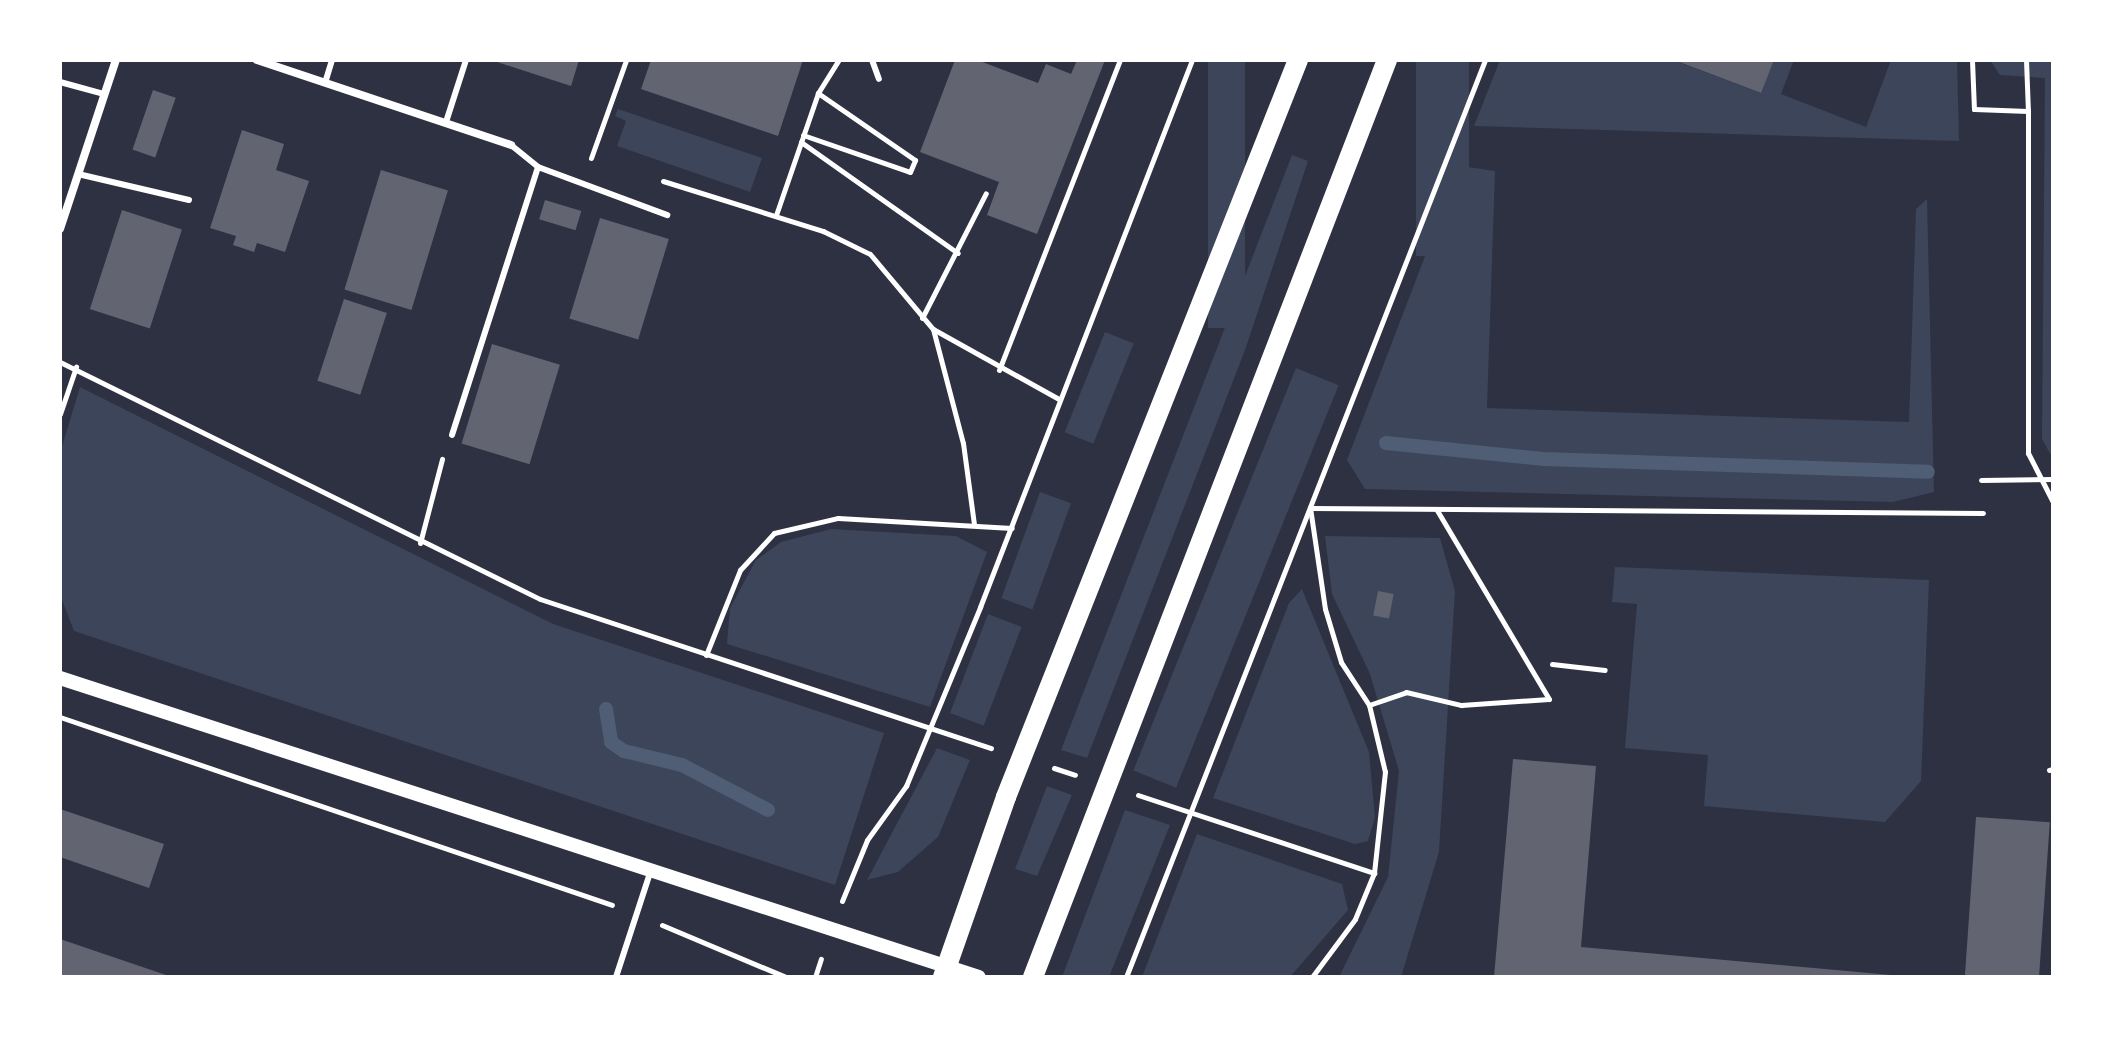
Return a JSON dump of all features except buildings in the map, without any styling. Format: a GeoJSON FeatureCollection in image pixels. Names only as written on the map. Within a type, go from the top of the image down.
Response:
{"type":"FeatureCollection","features":[{"type":"Feature","properties":{"kind":"main road"},"geometry":{"type":"LineString","coordinates":[[944,971],[1298,60]]}},
{"type":"Feature","properties":{"kind":"main road"},"geometry":{"type":"LineString","coordinates":[[1033,977],[1387,60]]}},
{"type":"Feature","properties":{"kind":"street"},"geometry":{"type":"LineString","coordinates":[[60,229],[116,60]]}},
{"type":"Feature","properties":{"kind":"street"},"geometry":{"type":"LineString","coordinates":[[257,60],[511,145]]}},
{"type":"Feature","properties":{"kind":"street"},"geometry":{"type":"LineString","coordinates":[[60,678],[831,929],[944,971],[979,977]]}},
{"type":"Feature","properties":{"kind":"lane"},"geometry":{"type":"LineString","coordinates":[[325,83],[332,60]]}},
{"type":"Feature","properties":{"kind":"lane"},"geometry":{"type":"LineString","coordinates":[[446,122],[466,60]]}},
{"type":"Feature","properties":{"kind":"lane"},"geometry":{"type":"LineString","coordinates":[[872,60],[879,79]]}},
{"type":"Feature","properties":{"kind":"lane"},"geometry":{"type":"LineString","coordinates":[[60,82],[104,94]]}},
{"type":"Feature","properties":{"kind":"lane"},"geometry":{"type":"LineString","coordinates":[[511,145],[538,167],[667,215]]}},
{"type":"Feature","properties":{"kind":"lane"},"geometry":{"type":"LineString","coordinates":[[452,435],[538,167]]}},
{"type":"Feature","properties":{"kind":"lane"},"geometry":{"type":"LineString","coordinates":[[78,174],[189,200]]}},
{"type":"Feature","properties":{"kind":"lane"},"geometry":{"type":"LineString","coordinates":[[616,977],[651,870]]}},
{"type":"Feature","properties":{"kind":"path"},"geometry":{"type":"LineString","coordinates":[[591,158],[626,60]]}},
{"type":"Feature","properties":{"kind":"path"},"geometry":{"type":"LineString","coordinates":[[776,215],[818,93],[839,60]]}},
{"type":"Feature","properties":{"kind":"path"},"geometry":{"type":"LineString","coordinates":[[999,370],[1120,60]]}},
{"type":"Feature","properties":{"kind":"path"},"geometry":{"type":"LineString","coordinates":[[815,977],[867,840],[906,786],[1012,528],[1059,399],[1192,60]]}},
{"type":"Feature","properties":{"kind":"path"},"geometry":{"type":"LineString","coordinates":[[1126,977],[1485,60]]}},
{"type":"Feature","properties":{"kind":"path"},"geometry":{"type":"LineString","coordinates":[[1972,60],[1974,109],[2028,111]]}},
{"type":"Feature","properties":{"kind":"path"},"geometry":{"type":"LineString","coordinates":[[2026,60],[2028,453],[2037,479],[2053,502]]}},
{"type":"Feature","properties":{"kind":"path"},"geometry":{"type":"LineString","coordinates":[[802,139],[910,172],[915,160],[818,93]]}},
{"type":"Feature","properties":{"kind":"path"},"geometry":{"type":"LineString","coordinates":[[802,139],[958,253]]}},
{"type":"Feature","properties":{"kind":"path"},"geometry":{"type":"LineString","coordinates":[[577,155],[606,163]]}},
{"type":"Feature","properties":{"kind":"path"},"geometry":{"type":"LineString","coordinates":[[651,177],[776,215],[870,254],[933,329],[999,370],[1059,399]]}},
{"type":"Feature","properties":{"kind":"path"},"geometry":{"type":"LineString","coordinates":[[922,318],[958,253],[986,193]]}},
{"type":"Feature","properties":{"kind":"path"},"geometry":{"type":"LineString","coordinates":[[933,329],[963,443],[974,524]]}},
{"type":"Feature","properties":{"kind":"path"},"geometry":{"type":"LineString","coordinates":[[60,362],[76,367],[420,543],[540,599],[1005,752]]}},
{"type":"Feature","properties":{"kind":"path"},"geometry":{"type":"LineString","coordinates":[[60,414],[76,367]]}},
{"type":"Feature","properties":{"kind":"path"},"geometry":{"type":"LineString","coordinates":[[420,543],[439,467]]}},
{"type":"Feature","properties":{"kind":"path"},"geometry":{"type":"LineString","coordinates":[[1981,480],[2053,479]]}},
{"type":"Feature","properties":{"kind":"path"},"geometry":{"type":"LineString","coordinates":[[1310,508],[1983,513]]}},
{"type":"Feature","properties":{"kind":"path"},"geometry":{"type":"LineString","coordinates":[[1310,508],[1325,609],[1341,662],[1369,705],[1385,772],[1374,873],[1355,919],[1312,977]]}},
{"type":"Feature","properties":{"kind":"path"},"geometry":{"type":"LineString","coordinates":[[1369,705],[1406,692],[1461,705],[1549,699],[1437,510]]}},
{"type":"Feature","properties":{"kind":"path"},"geometry":{"type":"LineString","coordinates":[[706,655],[740,570],[774,533],[838,518],[1012,528]]}},
{"type":"Feature","properties":{"kind":"path"},"geometry":{"type":"LineString","coordinates":[[1552,664],[1605,670]]}},
{"type":"Feature","properties":{"kind":"path"},"geometry":{"type":"LineString","coordinates":[[60,717],[637,915],[786,977]]}},
{"type":"Feature","properties":{"kind":"path"},"geometry":{"type":"LineString","coordinates":[[1049,766],[1079,776]]}},
{"type":"Feature","properties":{"kind":"path"},"geometry":{"type":"LineString","coordinates":[[1123,790],[1374,873]]}},
{"type":"Feature","properties":{"kind":"shaded area"},"geometry":{"type":"Polygon","coordinates":[[[1208,60],[1245,60],[1245,328],[1208,328],[1208,60]]]}},
{"type":"Feature","properties":{"kind":"shaded area"},"geometry":{"type":"Polygon","coordinates":[[[1416,60],[1469,60],[1469,256],[1416,256],[1416,60]]]}},
{"type":"Feature","properties":{"kind":"shaded area"},"geometry":{"type":"Polygon","coordinates":[[[1500,60],[1673,60],[1760,93],[1774,60],[1794,60],[1781,94],[1866,127],[1891,60],[1957,60],[1959,141],[1474,126],[1500,60]]]}},
{"type":"Feature","properties":{"kind":"shaded area"},"geometry":{"type":"Polygon","coordinates":[[[1990,60],[2053,60],[2053,459],[2042,439],[2045,78],[2000,75],[1990,60]]]}},
{"type":"Feature","properties":{"kind":"shaded area"},"geometry":{"type":"Polygon","coordinates":[[[618,109],[762,158],[750,192],[617,146],[626,121],[615,116],[618,109]]]}},
{"type":"Feature","properties":{"kind":"shaded area"},"geometry":{"type":"Polygon","coordinates":[[[1292,155],[1308,161],[1245,350],[1087,758],[1061,750],[1292,155]]]}},
{"type":"Feature","properties":{"kind":"shaded area"},"geometry":{"type":"Polygon","coordinates":[[[1468,167],[1495,171],[1487,408],[1909,422],[1916,209],[1927,199],[1934,492],[1893,502],[1365,489],[1347,460],[1458,170],[1468,167]]]}},
{"type":"Feature","properties":{"kind":"shaded area"},"geometry":{"type":"Polygon","coordinates":[[[1105,332],[1134,344],[1093,444],[1065,432],[1105,332]]]}},
{"type":"Feature","properties":{"kind":"shaded area"},"geometry":{"type":"Polygon","coordinates":[[[1296,368],[1339,385],[1176,788],[1133,770],[1296,368]]]}},
{"type":"Feature","properties":{"kind":"shaded area"},"geometry":{"type":"Polygon","coordinates":[[[80,387],[553,624],[884,733],[835,885],[74,631],[60,595],[60,453],[80,387]]]}},
{"type":"Feature","properties":{"kind":"shaded area"},"geometry":{"type":"Polygon","coordinates":[[[1040,492],[1071,503],[1032,609],[1001,598],[1040,492]]]}},
{"type":"Feature","properties":{"kind":"shaded area"},"geometry":{"type":"Polygon","coordinates":[[[831,529],[956,536],[987,552],[930,707],[727,644],[730,608],[756,560],[781,542],[831,529]]]}},
{"type":"Feature","properties":{"kind":"shaded area"},"geometry":{"type":"Polygon","coordinates":[[[1325,536],[1440,538],[1455,591],[1439,852],[1401,977],[1339,977],[1388,877],[1399,771],[1370,674],[1332,594],[1325,536]]]}},
{"type":"Feature","properties":{"kind":"shaded area"},"geometry":{"type":"Polygon","coordinates":[[[1615,567],[1929,580],[1921,781],[1885,822],[1704,806],[1708,755],[1625,748],[1637,604],[1612,602],[1615,567]]]}},
{"type":"Feature","properties":{"kind":"shaded area"},"geometry":{"type":"Polygon","coordinates":[[[1302,589],[1369,752],[1375,817],[1368,841],[1355,844],[1213,798],[1289,603],[1302,589]]]}},
{"type":"Feature","properties":{"kind":"shaded area"},"geometry":{"type":"Polygon","coordinates":[[[988,614],[1022,627],[984,726],[950,713],[988,614]]]}},
{"type":"Feature","properties":{"kind":"shaded area"},"geometry":{"type":"Polygon","coordinates":[[[937,748],[970,760],[938,837],[898,872],[867,880],[937,748]]]}},
{"type":"Feature","properties":{"kind":"shaded area"},"geometry":{"type":"Polygon","coordinates":[[[1047,786],[1072,795],[1037,876],[1015,869],[1047,786]]]}},
{"type":"Feature","properties":{"kind":"shaded area"},"geometry":{"type":"Polygon","coordinates":[[[1125,810],[1170,825],[1109,977],[1062,977],[1125,810]]]}},
{"type":"Feature","properties":{"kind":"shaded area"},"geometry":{"type":"Polygon","coordinates":[[[1197,834],[1342,884],[1348,910],[1290,977],[1142,977],[1197,834]]]}},
{"type":"Feature","properties":{"kind":"waterway"},"geometry":{"type":"LineString","coordinates":[[1386,443],[1543,459],[1928,472]]}},
{"type":"Feature","properties":{"kind":"waterway"},"geometry":{"type":"LineString","coordinates":[[606,709],[611,742],[624,751],[682,765],[768,810]]}}]}
